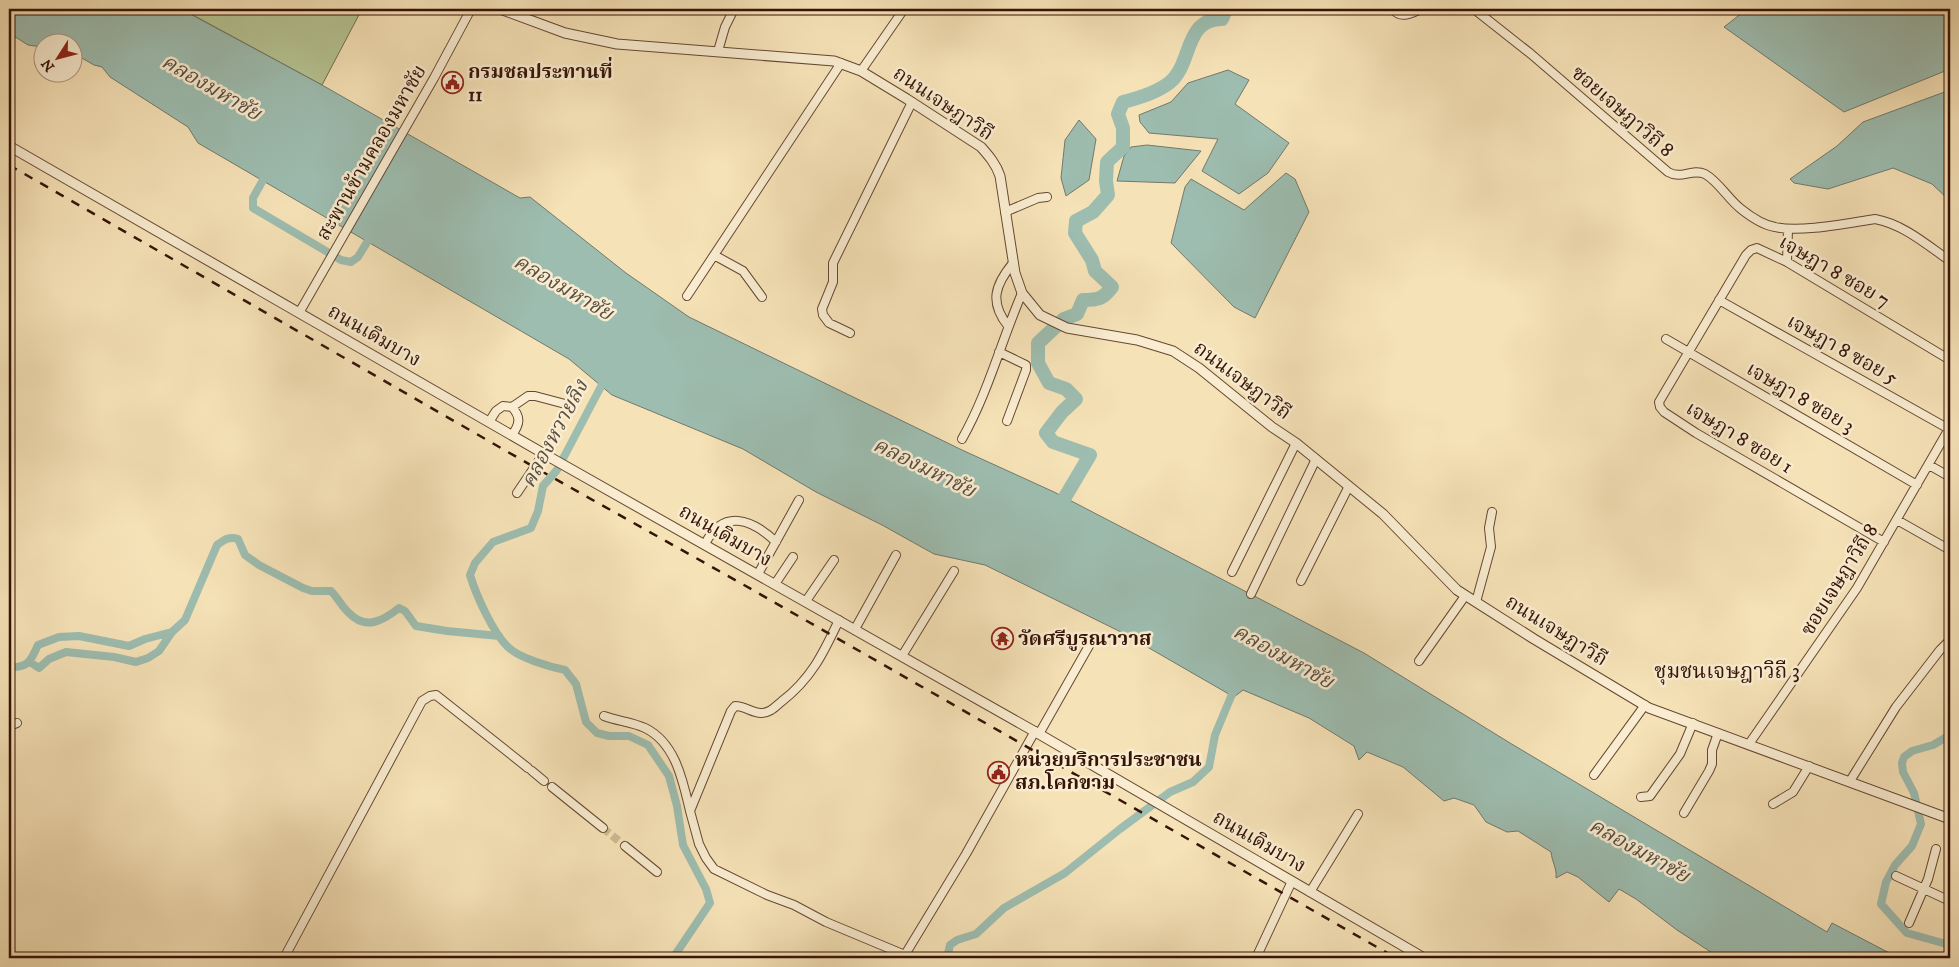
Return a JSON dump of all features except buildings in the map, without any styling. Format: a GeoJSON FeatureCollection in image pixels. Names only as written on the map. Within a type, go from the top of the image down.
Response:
{"type":"FeatureCollection","features":[{"type":"Feature","properties":{"kind":"street","name":"สะพานข้ามคลองมหาชัย"},"geometry":{"type":"LineString","coordinates":[[299,313],[434,78],[471,9]]}},
{"type":"Feature","properties":{"kind":"street","name":"ถนนเจษฎาวิถี"},"geometry":{"type":"LineString","coordinates":[[500,9],[528,21],[588,39],[632,45],[828,60],[842,63],[861,71],[981,147],[990,157],[996,165],[1000,176],[1013,263],[1022,293],[1033,308],[1048,320],[1063,327],[1137,340],[1173,351],[1199,368],[1349,486],[1398,528],[1449,583],[1465,596],[1645,705],[1950,819]]}},
{"type":"Feature","properties":{"kind":"street"},"geometry":{"type":"LineString","coordinates":[[718,51],[725,27],[734,9]]}},
{"type":"Feature","properties":{"kind":"street"},"geometry":{"type":"LineString","coordinates":[[861,71],[904,9]]}},
{"type":"Feature","properties":{"kind":"street"},"geometry":{"type":"LineString","coordinates":[[1392,9],[1402,15],[1421,9]]}},
{"type":"Feature","properties":{"kind":"street","name":"ซอยเจษฎาวิถี 8"},"geometry":{"type":"LineString","coordinates":[[1474,9],[1531,54],[1674,176],[1700,172],[1708,176],[1739,208],[1773,227],[1788,230],[1875,219],[1886,221],[1899,227],[1950,261]]}},
{"type":"Feature","properties":{"kind":"street"},"geometry":{"type":"LineString","coordinates":[[687,296],[842,63]]}},
{"type":"Feature","properties":{"kind":"street"},"geometry":{"type":"LineString","coordinates":[[850,333],[829,323],[823,315],[822,309],[833,282],[834,263],[912,102]]}},
{"type":"Feature","properties":{"kind":"street","name":"ถนนเดิมบาง"},"geometry":{"type":"LineString","coordinates":[[9,146],[553,459],[1142,793],[1424,958]]}},
{"type":"Feature","properties":{"kind":"street"},"geometry":{"type":"LineString","coordinates":[[1005,212],[1038,198],[1047,197]]}},
{"type":"Feature","properties":{"kind":"street"},"geometry":{"type":"LineString","coordinates":[[1786,262],[1788,230]]}},
{"type":"Feature","properties":{"kind":"street","name":"เจษฎา 8 ซอย 7"},"geometry":{"type":"LineString","coordinates":[[1704,326],[1746,255],[1756,248],[1786,262],[1950,360]]}},
{"type":"Feature","properties":{"kind":"street"},"geometry":{"type":"LineString","coordinates":[[714,255],[743,271],[762,297]]}},
{"type":"Feature","properties":{"kind":"street"},"geometry":{"type":"LineString","coordinates":[[1008,326],[999,311],[997,294],[998,285],[1013,263]]}},
{"type":"Feature","properties":{"kind":"street"},"geometry":{"type":"LineString","coordinates":[[962,440],[980,404],[1022,293]]}},
{"type":"Feature","properties":{"kind":"street","name":"เจษฎา 8 ซอย 5"},"geometry":{"type":"LineString","coordinates":[[1719,300],[1950,428]]}},
{"type":"Feature","properties":{"kind":"street","name":"เจษฎา 8 ซอย 1"},"geometry":{"type":"LineString","coordinates":[[1704,326],[1659,402],[1664,412],[1696,433],[1884,542]]}},
{"type":"Feature","properties":{"kind":"street","name":"เจษฎา 8 ซอย 3"},"geometry":{"type":"LineString","coordinates":[[1666,339],[1917,485]]}},
{"type":"Feature","properties":{"kind":"street"},"geometry":{"type":"LineString","coordinates":[[999,352],[1026,366],[1007,421]]}},
{"type":"Feature","properties":{"kind":"street"},"geometry":{"type":"LineString","coordinates":[[489,422],[496,411],[502,406],[512,407],[528,396],[535,396],[569,405]]}},
{"type":"Feature","properties":{"kind":"street"},"geometry":{"type":"LineString","coordinates":[[512,407],[519,419],[518,427],[512,435]]}},
{"type":"Feature","properties":{"kind":"street","name":"ซอยเจษฎาวิถี 8"},"geometry":{"type":"LineString","coordinates":[[1750,744],[1839,616],[1950,428]]}},
{"type":"Feature","properties":{"kind":"street"},"geometry":{"type":"LineString","coordinates":[[1232,572],[1296,443]]}},
{"type":"Feature","properties":{"kind":"street"},"geometry":{"type":"LineString","coordinates":[[517,493],[544,453]]}},
{"type":"Feature","properties":{"kind":"street"},"geometry":{"type":"LineString","coordinates":[[1251,594],[1316,459]]}},
{"type":"Feature","properties":{"kind":"street"},"geometry":{"type":"LineString","coordinates":[[1929,464],[1950,477]]}},
{"type":"Feature","properties":{"kind":"street"},"geometry":{"type":"LineString","coordinates":[[1301,581],[1349,486]]}},
{"type":"Feature","properties":{"kind":"street"},"geometry":{"type":"LineString","coordinates":[[758,574],[799,500]]}},
{"type":"Feature","properties":{"kind":"street"},"geometry":{"type":"LineString","coordinates":[[1476,602],[1491,547],[1488,528],[1492,512]]}},
{"type":"Feature","properties":{"kind":"street"},"geometry":{"type":"LineString","coordinates":[[1897,520],[1950,550]]}},
{"type":"Feature","properties":{"kind":"street"},"geometry":{"type":"LineString","coordinates":[[705,544],[717,526],[724,522],[735,521],[746,522],[767,534],[776,542]]}},
{"type":"Feature","properties":{"kind":"street"},"geometry":{"type":"LineString","coordinates":[[855,629],[896,555]]}},
{"type":"Feature","properties":{"kind":"street"},"geometry":{"type":"LineString","coordinates":[[775,584],[793,557]]}},
{"type":"Feature","properties":{"kind":"street"},"geometry":{"type":"LineString","coordinates":[[806,602],[834,560]]}},
{"type":"Feature","properties":{"kind":"street"},"geometry":{"type":"LineString","coordinates":[[902,656],[954,571]]}},
{"type":"Feature","properties":{"kind":"street"},"geometry":{"type":"LineString","coordinates":[[1418,660],[1465,596]]}},
{"type":"Feature","properties":{"kind":"street"},"geometry":{"type":"LineString","coordinates":[[690,811],[731,711],[735,706],[741,706],[762,713],[770,711],[793,693],[814,669],[825,652],[839,620]]}},
{"type":"Feature","properties":{"kind":"street"},"geometry":{"type":"LineString","coordinates":[[1850,781],[1896,707],[1940,650],[1950,640]]}},
{"type":"Feature","properties":{"kind":"street"},"geometry":{"type":"LineString","coordinates":[[604,716],[645,728],[670,750],[677,766],[700,844],[706,858],[714,869],[904,957],[1090,644]]}},
{"type":"Feature","properties":{"kind":"street"},"geometry":{"type":"LineString","coordinates":[[284,958],[422,700],[436,695],[544,781]]}},
{"type":"Feature","properties":{"kind":"street"},"geometry":{"type":"LineString","coordinates":[[1594,775],[1645,705]]}},
{"type":"Feature","properties":{"kind":"street"},"geometry":{"type":"LineString","coordinates":[[9,726],[17,723]]}},
{"type":"Feature","properties":{"kind":"street"},"geometry":{"type":"LineString","coordinates":[[1641,797],[1647,798],[1650,796],[1675,762],[1685,745],[1693,724]]}},
{"type":"Feature","properties":{"kind":"street"},"geometry":{"type":"LineString","coordinates":[[1684,813],[1712,764],[1712,750],[1718,733]]}},
{"type":"Feature","properties":{"kind":"street"},"geometry":{"type":"LineString","coordinates":[[1773,804],[1793,792],[1810,766]]}},
{"type":"Feature","properties":{"kind":"street"},"geometry":{"type":"LineString","coordinates":[[552,788],[603,828]]}},
{"type":"Feature","properties":{"kind":"street"},"geometry":{"type":"LineString","coordinates":[[1310,892],[1358,814]]}},
{"type":"Feature","properties":{"kind":"street"},"geometry":{"type":"LineString","coordinates":[[626,846],[657,872]]}},
{"type":"Feature","properties":{"kind":"street"},"geometry":{"type":"LineString","coordinates":[[1909,923],[1932,868],[1936,849]]}},
{"type":"Feature","properties":{"kind":"street"},"geometry":{"type":"LineString","coordinates":[[1896,876],[1950,901]]}},
{"type":"Feature","properties":{"kind":"street"},"geometry":{"type":"LineString","coordinates":[[1256,958],[1292,881]]}},
{"type":"Feature","properties":{"kind":"green space"},"geometry":{"type":"Polygon","coordinates":[[[197,9],[362,9],[322,85],[191,14],[197,9]]]}},
{"type":"Feature","properties":{"kind":"water","name":"คลองมหาชัย"},"geometry":{"type":"Polygon","coordinates":[[[9,9],[181,9],[322,85],[520,198],[530,197],[626,273],[689,317],[962,450],[1054,492],[1364,653],[1510,743],[1827,932],[1832,923],[1899,958],[1720,958],[1619,889],[1609,902],[1578,877],[1567,872],[1556,878],[1551,852],[1518,831],[1507,832],[1486,822],[1474,805],[1454,798],[1444,801],[1403,767],[1367,752],[1359,760],[1354,746],[1309,718],[1243,690],[1234,697],[1123,633],[985,565],[934,554],[816,492],[743,449],[612,395],[569,359],[198,143],[188,127],[110,77],[102,67],[82,58],[82,32],[32,32],[32,46],[9,33],[9,9]]]}},
{"type":"Feature","properties":{"kind":"water"},"geometry":{"type":"Polygon","coordinates":[[[1747,9],[1950,9],[1950,69],[1844,112],[1724,27],[1747,9]]]}},
{"type":"Feature","properties":{"kind":"water"},"geometry":{"type":"Polygon","coordinates":[[[1228,70],[1249,80],[1235,104],[1289,143],[1268,173],[1239,194],[1202,171],[1218,139],[1149,133],[1140,122],[1139,115],[1171,102],[1188,83],[1228,70]]]}},
{"type":"Feature","properties":{"kind":"water"},"geometry":{"type":"Polygon","coordinates":[[[1950,90],[1950,201],[1932,184],[1893,168],[1828,189],[1794,183],[1790,179],[1837,146],[1863,122],[1950,90]]]}},
{"type":"Feature","properties":{"kind":"water"},"geometry":{"type":"Polygon","coordinates":[[[1079,120],[1096,139],[1089,180],[1066,196],[1061,178],[1065,140],[1079,120]]]}},
{"type":"Feature","properties":{"kind":"water"},"geometry":{"type":"Polygon","coordinates":[[[1147,145],[1201,151],[1175,183],[1117,181],[1124,156],[1131,147],[1147,145]]]}},
{"type":"Feature","properties":{"kind":"water"},"geometry":{"type":"Polygon","coordinates":[[[1286,173],[1295,179],[1309,212],[1255,318],[1234,307],[1171,243],[1185,187],[1191,179],[1244,210],[1286,173]]]}},
{"type":"Feature","properties":{"kind":"waterway"},"geometry":{"type":"LineString","coordinates":[[1055,514],[1090,455],[1053,442],[1046,433],[1062,412],[1076,399],[1066,389],[1049,383],[1038,363],[1038,343],[1064,319],[1077,314],[1083,300],[1100,298],[1112,287],[1095,271],[1092,260],[1075,233],[1076,221],[1093,212],[1108,195],[1106,181],[1107,162],[1123,147],[1123,128],[1118,114],[1123,102],[1141,97],[1169,83],[1177,75],[1194,35],[1201,26],[1210,21],[1222,19],[1225,12],[1224,9]]}},
{"type":"Feature","properties":{"kind":"waterway"},"geometry":{"type":"LineString","coordinates":[[268,171],[253,198],[253,208],[341,260],[351,262],[358,257],[372,234]]}},
{"type":"Feature","properties":{"kind":"waterway","name":"คลองหวายลิง"},"geometry":{"type":"LineString","coordinates":[[606,377],[557,470],[543,486],[538,511],[531,528],[493,542],[475,563],[470,575],[476,593],[502,641],[513,651],[527,658],[565,670],[576,684],[586,722],[597,733],[609,736],[629,736],[648,745],[669,776],[677,806],[683,845],[706,889],[710,903],[673,958]]}},
{"type":"Feature","properties":{"kind":"waterway"},"geometry":{"type":"LineString","coordinates":[[30,662],[39,668],[49,659],[66,652],[114,657],[136,662],[148,658],[159,651],[172,632],[185,620],[217,545],[229,538],[238,539],[245,555],[259,565],[303,588],[312,591],[331,591],[347,611],[362,622],[381,620],[399,608],[405,611],[416,626],[499,636]]}},
{"type":"Feature","properties":{"kind":"waterway"},"geometry":{"type":"LineString","coordinates":[[9,667],[25,665],[31,659],[38,645],[59,637],[79,636],[129,646],[145,639],[172,632]]}},
{"type":"Feature","properties":{"kind":"waterway"},"geometry":{"type":"LineString","coordinates":[[947,958],[950,945],[957,940],[976,934],[1004,908],[1065,873],[1170,792],[1193,782],[1209,767],[1215,735],[1235,687]]}},
{"type":"Feature","properties":{"kind":"waterway"},"geometry":{"type":"LineString","coordinates":[[1950,735],[1933,745],[1912,751],[1904,757],[1902,763],[1903,772],[1914,793],[1921,824],[1912,846],[1895,865],[1886,882],[1881,904],[1907,933],[1950,945]]}},
{"type":"Feature","properties":{"kind":"tunnel"},"geometry":{"type":"LineString","coordinates":[[603,828],[625,846]]}},
{"type":"Feature","properties":{"kind":"railway"},"geometry":{"type":"LineString","coordinates":[[9,165],[534,467],[1396,958]]}},
{"type":"Feature","properties":{"kind":"place","name":"กรมชลประทานที่ 11"},"geometry":{"type":"Point","coordinates":[452,83]}},
{"type":"Feature","properties":{"kind":"place","name":"วัดศรีบูรณาวาส"},"geometry":{"type":"Point","coordinates":[1002,639]}},
{"type":"Feature","properties":{"kind":"place","name":"หน่วยบริการประชาชน สภ.โคกขาม"},"geometry":{"type":"Point","coordinates":[999,772]}},
{"type":"Feature","properties":{"kind":"district","name":"ชุมชนเจษฎาวิถี 3"},"geometry":{"type":"Point","coordinates":[1727,672]}}]}
